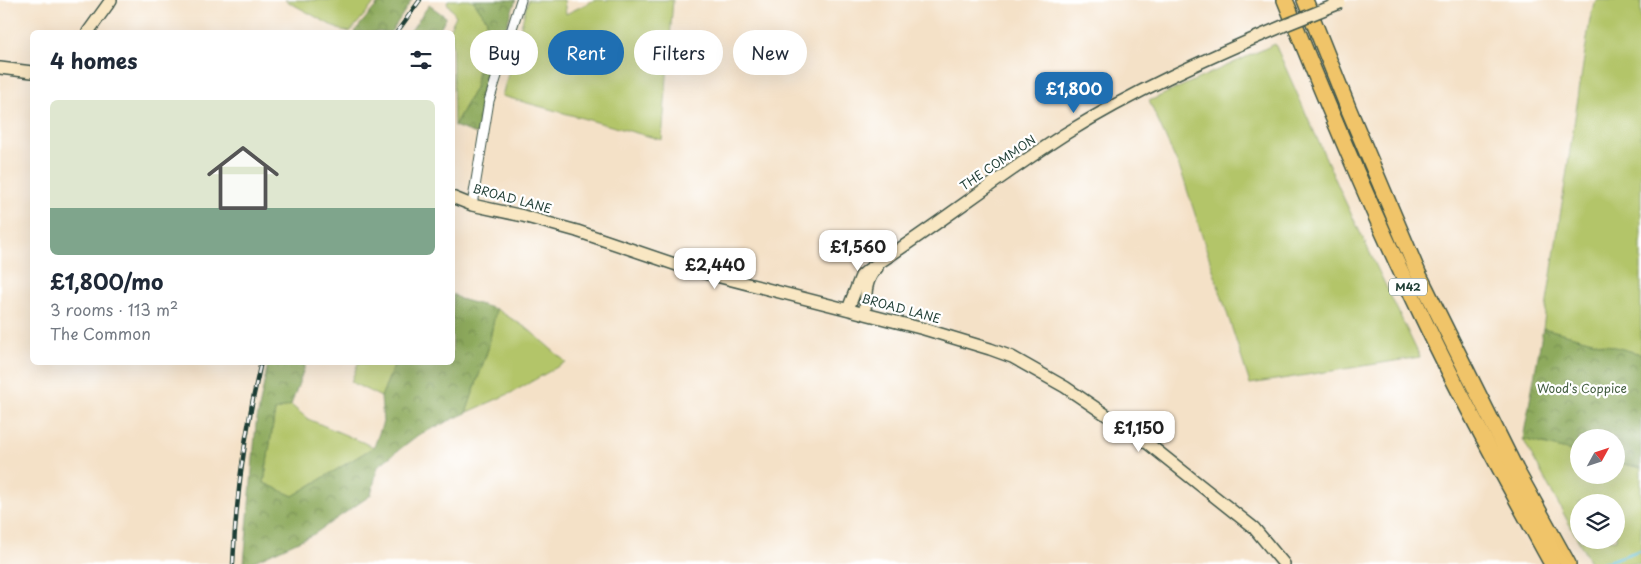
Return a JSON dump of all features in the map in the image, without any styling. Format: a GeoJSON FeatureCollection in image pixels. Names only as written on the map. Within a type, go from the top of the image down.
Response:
{"type":"FeatureCollection","features":[{"type":"Feature","properties":{"kind":"highway","name":"M42"},"geometry":{"type":"LineString","coordinates":[[1285,0],[1342,138],[1418,308],[1462,396],[1552,564]]}},
{"type":"Feature","properties":{"kind":"highway","name":"M42"},"geometry":{"type":"LineString","coordinates":[[1304,0],[1418,273],[1516,470],[1568,564]]}},
{"type":"Feature","properties":{"kind":"main road"},"geometry":{"type":"LineString","coordinates":[[89,30],[111,0]]}},
{"type":"Feature","properties":{"kind":"main road","name":"THE COMMON"},"geometry":{"type":"LineString","coordinates":[[848,309],[861,276],[868,270],[1004,175],[1074,129],[1180,72],[1283,26],[1343,2]]}},
{"type":"Feature","properties":{"kind":"main road"},"geometry":{"type":"LineString","coordinates":[[0,68],[30,72]]}},
{"type":"Feature","properties":{"kind":"main road","name":"BROAD LANE"},"geometry":{"type":"LineString","coordinates":[[455,198],[472,205],[523,216],[577,231],[689,270],[865,313],[990,348],[1030,366],[1146,442],[1254,528],[1284,564]]}},
{"type":"Feature","properties":{"kind":"main road","name":"THE COMMON"},"geometry":{"type":"LineString","coordinates":[[865,313],[867,284],[872,273],[895,252]]}},
{"type":"Feature","properties":{"kind":"street"},"geometry":{"type":"LineString","coordinates":[[472,205],[489,101],[521,0]]}},
{"type":"Feature","properties":{"kind":"green space"},"geometry":{"type":"Polygon","coordinates":[[[285,0],[377,0],[352,30],[338,29],[285,0]]]}},
{"type":"Feature","properties":{"kind":"green space"},"geometry":{"type":"Polygon","coordinates":[[[381,0],[412,0],[392,30],[356,30],[381,0]]]}},
{"type":"Feature","properties":{"kind":"green space"},"geometry":{"type":"Polygon","coordinates":[[[448,0],[473,0],[487,20],[485,30],[470,30],[470,75],[477,75],[475,88],[455,124],[455,30],[449,30],[456,16],[447,3],[448,0]]]}},
{"type":"Feature","properties":{"kind":"green space"},"geometry":{"type":"Polygon","coordinates":[[[473,0],[516,0],[505,30],[485,30],[487,20],[473,0]]]}},
{"type":"Feature","properties":{"kind":"green space"},"geometry":{"type":"Polygon","coordinates":[[[528,0],[564,0],[566,14],[594,0],[673,0],[671,30],[634,30],[634,75],[667,75],[662,140],[502,96],[508,75],[538,75],[538,30],[520,30],[528,0]]]}},
{"type":"Feature","properties":{"kind":"green space"},"geometry":{"type":"Polygon","coordinates":[[[1599,0],[1641,0],[1641,354],[1543,328],[1590,19],[1594,3],[1599,0]]]}},
{"type":"Feature","properties":{"kind":"green space"},"geometry":{"type":"Polygon","coordinates":[[[429,5],[446,17],[439,30],[411,30],[429,5]]]}},
{"type":"Feature","properties":{"kind":"green space"},"geometry":{"type":"Polygon","coordinates":[[[1275,44],[1345,201],[1420,357],[1250,384],[1182,174],[1149,101],[1275,44]]]}},
{"type":"Feature","properties":{"kind":"green space"},"geometry":{"type":"Polygon","coordinates":[[[477,75],[493,75],[477,134],[455,126],[475,88],[477,75]]]}},
{"type":"Feature","properties":{"kind":"green space"},"geometry":{"type":"Polygon","coordinates":[[[455,295],[460,299],[496,309],[488,349],[466,413],[418,435],[378,466],[371,495],[314,534],[248,564],[244,564],[256,424],[268,365],[305,365],[291,405],[275,411],[264,483],[293,496],[374,447],[383,422],[381,397],[394,365],[455,365],[455,295]]]}},
{"type":"Feature","properties":{"kind":"green space"},"geometry":{"type":"Polygon","coordinates":[[[496,309],[528,329],[566,362],[513,392],[466,413],[488,349],[496,309]]]}},
{"type":"Feature","properties":{"kind":"green space","name":"Wood's Coppice"},"geometry":{"type":"Polygon","coordinates":[[[1543,328],[1641,354],[1641,468],[1625,464],[1625,429],[1570,429],[1570,451],[1523,439],[1543,328]]]}},
{"type":"Feature","properties":{"kind":"green space"},"geometry":{"type":"Polygon","coordinates":[[[357,365],[394,365],[381,397],[351,382],[357,365]]]}},
{"type":"Feature","properties":{"kind":"green space"},"geometry":{"type":"Polygon","coordinates":[[[291,405],[308,419],[374,447],[293,496],[264,483],[275,411],[291,405]]]}},
{"type":"Feature","properties":{"kind":"green space"},"geometry":{"type":"Polygon","coordinates":[[[1523,439],[1570,451],[1570,484],[1625,484],[1625,464],[1641,468],[1641,564],[1591,564],[1583,549],[1625,549],[1625,494],[1570,494],[1570,525],[1523,439]]]}},
{"type":"Feature","properties":{"kind":"waterway"},"geometry":{"type":"LineString","coordinates":[[1600,564],[1641,550]]}},
{"type":"Feature","properties":{"kind":"railway"},"geometry":{"type":"LineString","coordinates":[[398,30],[420,0]]}},
{"type":"Feature","properties":{"kind":"railway"},"geometry":{"type":"LineString","coordinates":[[233,564],[236,512],[242,462],[260,365]]}}]}
